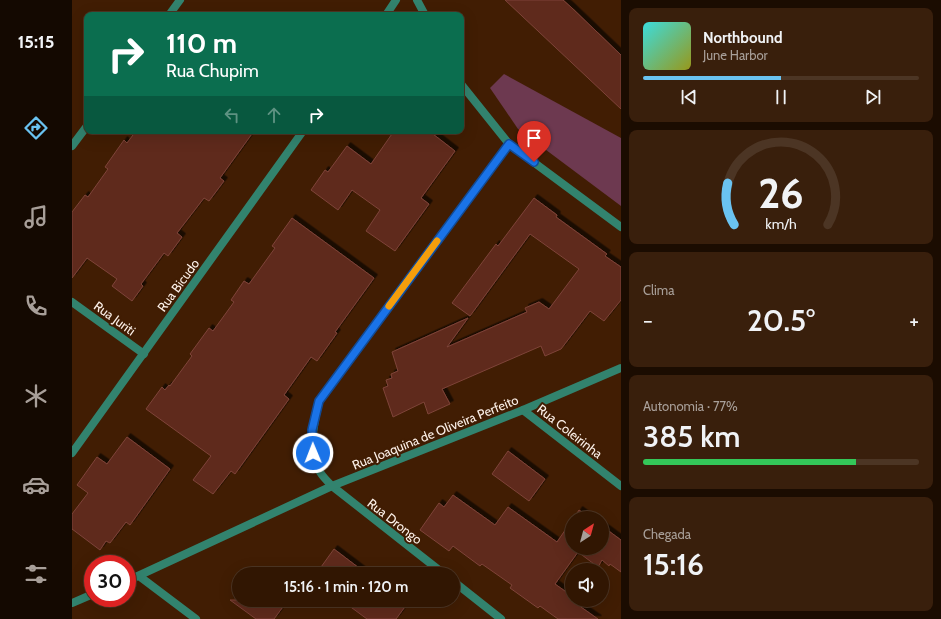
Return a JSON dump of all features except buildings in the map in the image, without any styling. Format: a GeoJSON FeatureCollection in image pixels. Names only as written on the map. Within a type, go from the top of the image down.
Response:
{"type":"FeatureCollection","features":[{"type":"Feature","properties":{"kind":"street"},"geometry":{"type":"LineString","coordinates":[[171,12],[180,0]]}},
{"type":"Feature","properties":{"kind":"street"},"geometry":{"type":"LineString","coordinates":[[388,12],[396,0]]}},
{"type":"Feature","properties":{"kind":"street"},"geometry":{"type":"LineString","coordinates":[[417,0],[423,12]]}},
{"type":"Feature","properties":{"kind":"street"},"geometry":{"type":"LineString","coordinates":[[464,88],[509,144],[621,227]]}},
{"type":"Feature","properties":{"kind":"street"},"geometry":{"type":"LineString","coordinates":[[72,146],[84,130]]}},
{"type":"Feature","properties":{"kind":"street","name":"Rua Bicudo"},"geometry":{"type":"LineString","coordinates":[[72,453],[301,134]]}},
{"type":"Feature","properties":{"kind":"street","name":"Rua Drongo"},"geometry":{"type":"LineString","coordinates":[[435,567],[332,486],[320,472],[313,453],[312,430],[319,401],[509,144]]}},
{"type":"Feature","properties":{"kind":"street","name":"Rua Juriti"},"geometry":{"type":"LineString","coordinates":[[72,302],[144,354]]}},
{"type":"Feature","properties":{"kind":"street","name":"Rua Joaquina de Oliveira Perfeito"},"geometry":{"type":"LineString","coordinates":[[136,577],[332,486],[523,410],[621,368]]}},
{"type":"Feature","properties":{"kind":"street","name":"Rua Coleirinha"},"geometry":{"type":"LineString","coordinates":[[523,410],[621,486]]}},
{"type":"Feature","properties":{"kind":"street"},"geometry":{"type":"LineString","coordinates":[[139,576],[196,619]]}},
{"type":"Feature","properties":{"kind":"street"},"geometry":{"type":"LineString","coordinates":[[460,587],[501,619]]}},
{"type":"Feature","properties":{"kind":"street"},"geometry":{"type":"LineString","coordinates":[[72,603],[84,598]]}},
{"type":"Feature","properties":{"kind":"shaded area"},"geometry":{"type":"Polygon","coordinates":[[[504,74],[621,138],[621,206],[518,129],[490,88],[504,74]]]}},
{"type":"Feature","properties":{"kind":"slow traffic"},"geometry":{"type":"LineString","coordinates":[[389,306],[437,241]]}},
{"type":"Feature","properties":{"kind":"route"},"geometry":{"type":"LineString","coordinates":[[313,453],[312,430],[319,401],[509,144],[534,162]]}}]}
